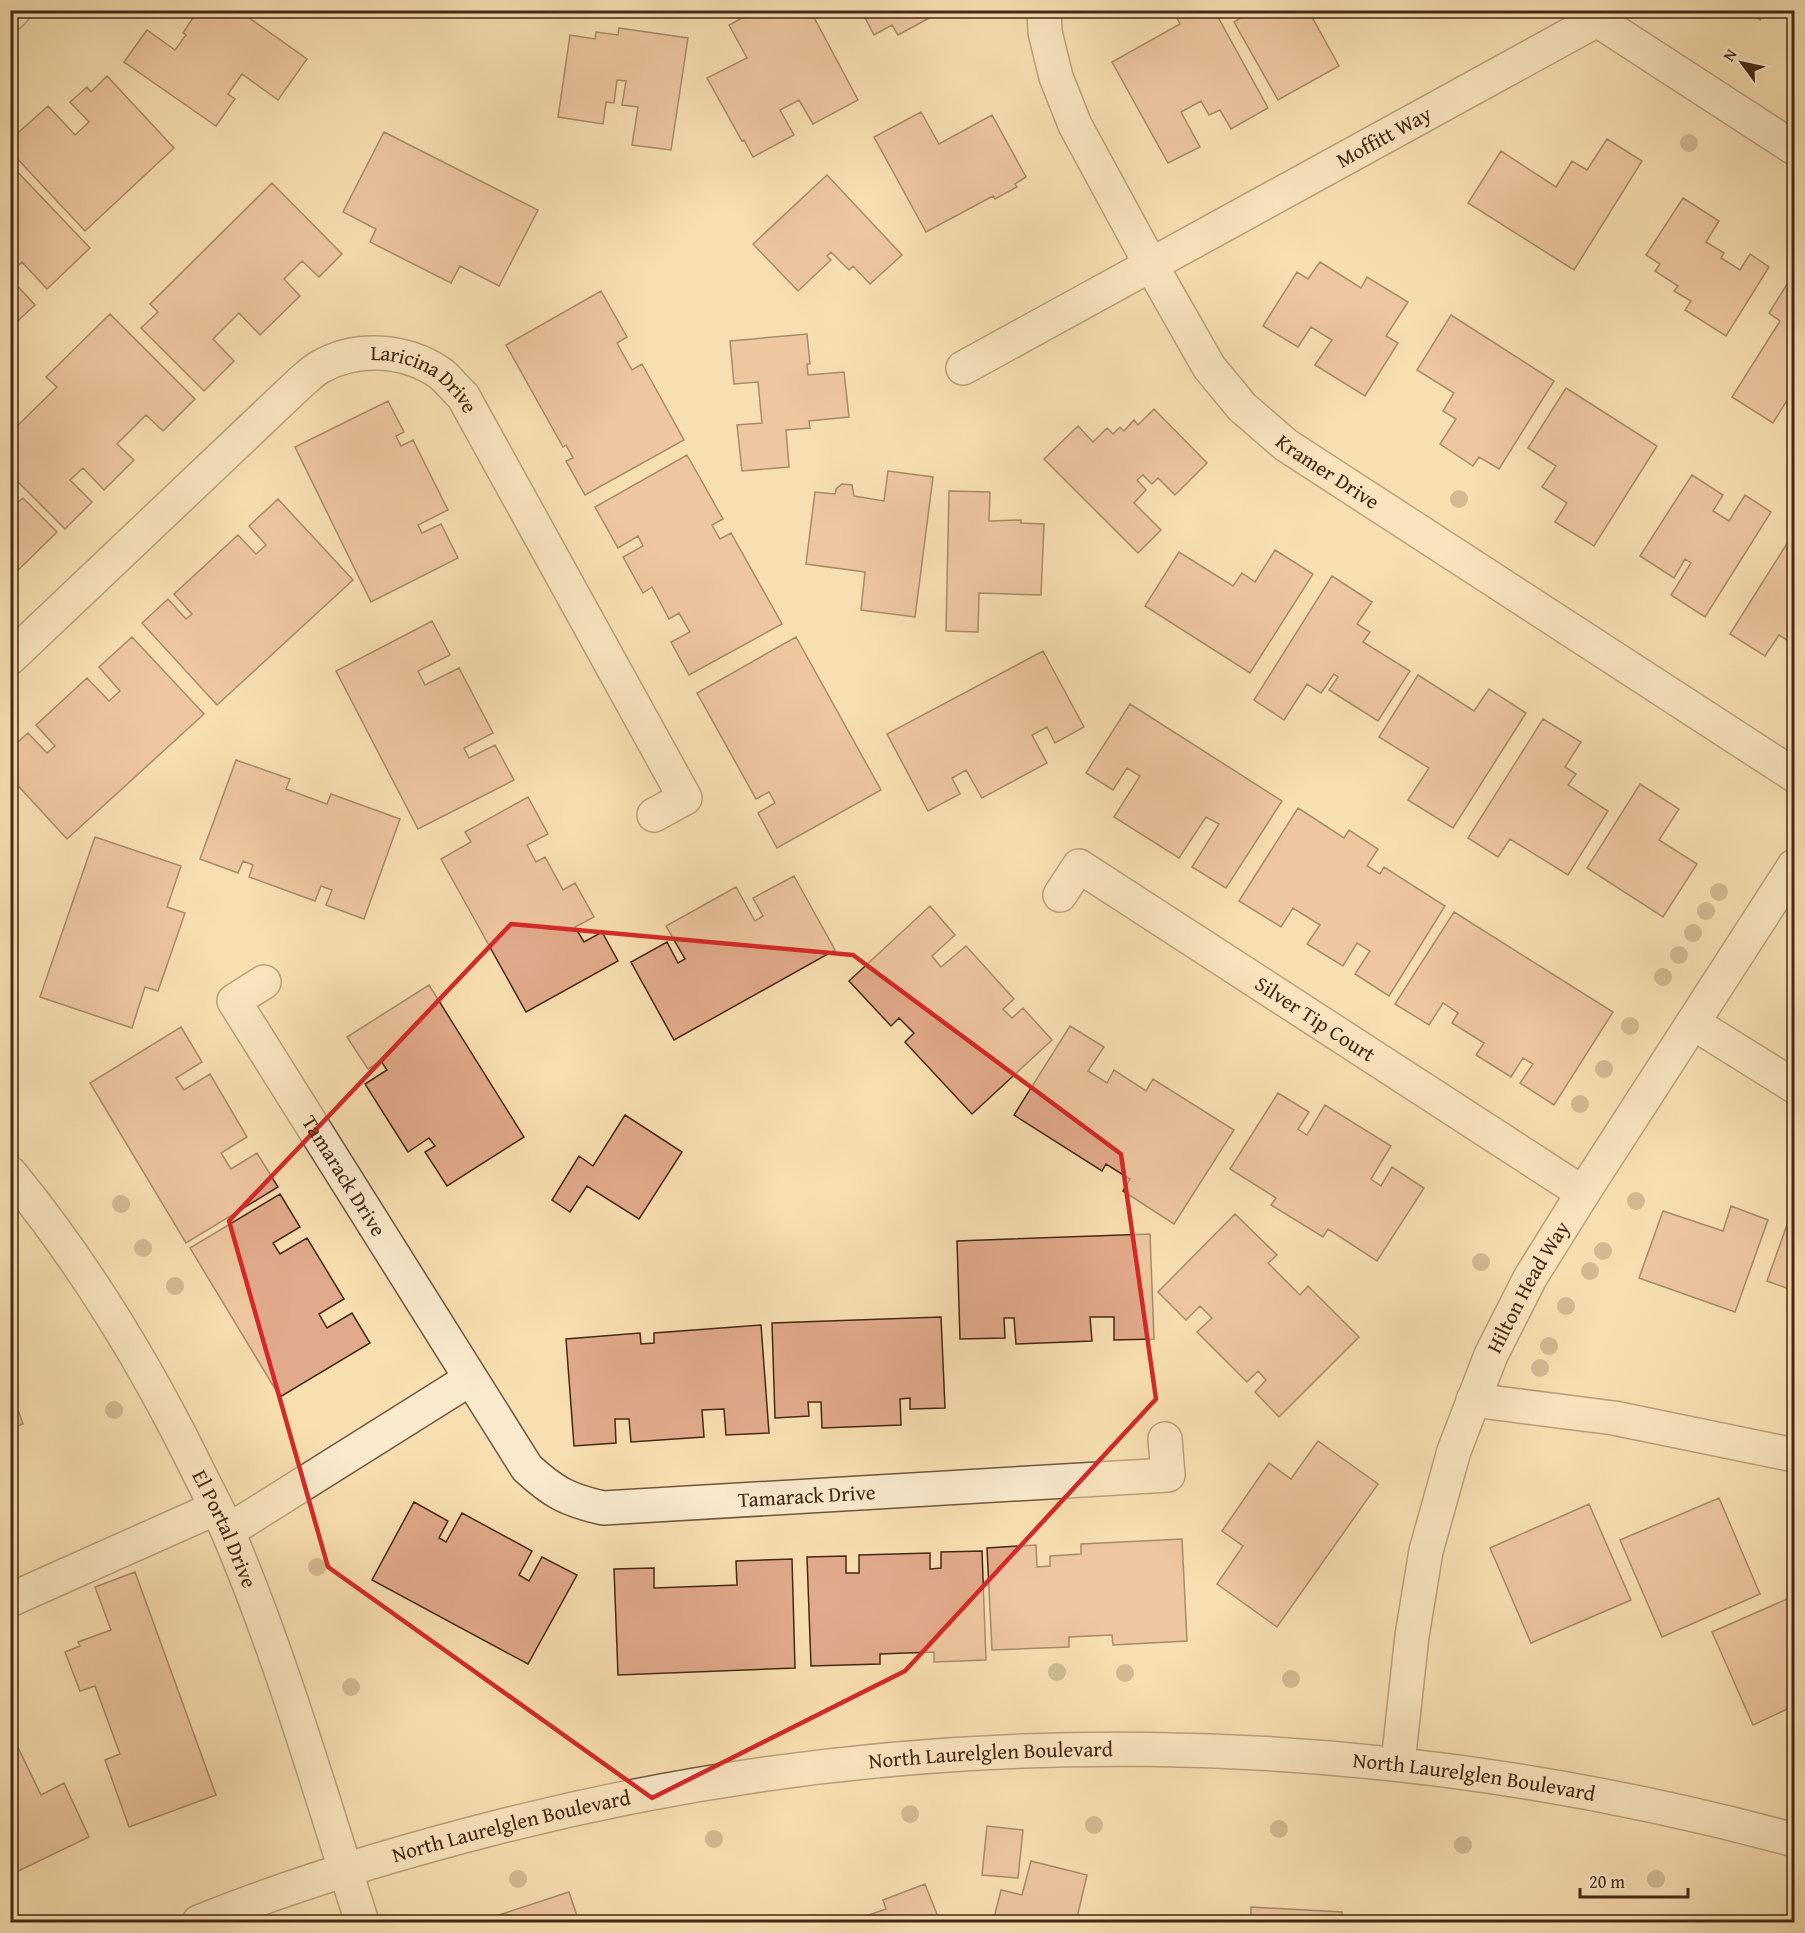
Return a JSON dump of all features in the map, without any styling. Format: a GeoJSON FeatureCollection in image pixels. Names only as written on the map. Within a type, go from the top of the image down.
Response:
{"type":"FeatureCollection","features":[{"type":"Feature","properties":{"kind":"street"},"geometry":{"type":"LineString","coordinates":[[10,14],[14,10]]}},
{"type":"Feature","properties":{"kind":"street","name":"Kramer Drive"},"geometry":{"type":"LineString","coordinates":[[1044,10],[1046,32],[1056,77],[1075,125],[1209,367],[1242,407],[1286,445],[1794,775]]}},
{"type":"Feature","properties":{"kind":"street","name":"Moffitt Way"},"geometry":{"type":"LineString","coordinates":[[963,368],[1597,20],[1794,148]]}},
{"type":"Feature","properties":{"kind":"street","name":"Laricina Drive"},"geometry":{"type":"LineString","coordinates":[[10,658],[301,382],[320,367],[352,354],[384,352],[412,358],[440,373],[463,396],[685,798],[654,815]]}},
{"type":"Feature","properties":{"kind":"street","name":"Silver Tip Court"},"geometry":{"type":"LineString","coordinates":[[1060,895],[1079,866],[1582,1193]]}},
{"type":"Feature","properties":{"kind":"street","name":"Hilton Head Way"},"geometry":{"type":"LineString","coordinates":[[1398,1763],[1412,1636],[1426,1551],[1454,1451],[1491,1355],[1530,1278],[1582,1193],[1794,866]]}},
{"type":"Feature","properties":{"kind":"street","name":"Tamarack Drive"},"geometry":{"type":"LineString","coordinates":[[264,982],[234,1001],[528,1468],[548,1488],[573,1501],[603,1508],[1168,1474],[1166,1439]]}},
{"type":"Feature","properties":{"kind":"street"},"geometry":{"type":"LineString","coordinates":[[1693,1023],[1794,1086]]}},
{"type":"Feature","properties":{"kind":"street","name":"El Portal Drive"},"geometry":{"type":"LineString","coordinates":[[10,1173],[40,1209],[105,1304],[164,1403],[222,1520],[269,1635],[362,1923]]}},
{"type":"Feature","properties":{"kind":"street"},"geometry":{"type":"LineString","coordinates":[[10,1600],[222,1520],[470,1379]]}},
{"type":"Feature","properties":{"kind":"street"},"geometry":{"type":"LineString","coordinates":[[1473,1401],[1614,1418],[1794,1455]]}},
{"type":"Feature","properties":{"kind":"street","name":"North Laurelglen Boulevard"},"geometry":{"type":"LineString","coordinates":[[199,1923],[235,1908],[345,1870],[444,1840],[573,1808],[703,1783],[835,1764],[968,1753],[1101,1748],[1234,1750],[1398,1763],[1587,1791],[1717,1819],[1794,1840]]}},
{"type":"Feature","properties":{"kind":"highlighted area"},"geometry":{"type":"Polygon","coordinates":[[[511,924],[853,955],[1121,1154],[1156,1399],[905,1671],[652,1798],[328,1567],[229,1221],[511,924]]]}},
{"type":"Feature","properties":{"kind":"building"},"geometry":{"type":"Polygon","coordinates":[[[198,10],[238,10],[307,59],[278,100],[242,74],[228,94],[235,99],[216,126],[124,62],[147,30],[175,50],[186,35],[183,33],[198,10]]]}},
{"type":"Feature","properties":{"kind":"building"},"geometry":{"type":"Polygon","coordinates":[[[757,10],[810,10],[858,100],[813,124],[799,100],[780,110],[794,135],[753,157],[707,78],[747,58],[729,25],[757,10]]]}},
{"type":"Feature","properties":{"kind":"building"},"geometry":{"type":"Polygon","coordinates":[[[861,10],[944,10],[898,35],[892,25],[874,35],[861,10]]]}},
{"type":"Feature","properties":{"kind":"building"},"geometry":{"type":"Polygon","coordinates":[[[1173,10],[1214,10],[1268,108],[1231,129],[1220,110],[1209,115],[1201,101],[1181,112],[1200,147],[1168,163],[1112,62],[1180,24],[1173,10]]]}},
{"type":"Feature","properties":{"kind":"building"},"geometry":{"type":"Polygon","coordinates":[[[1254,10],[1308,10],[1339,66],[1278,100],[1234,22],[1254,10]]]}},
{"type":"Feature","properties":{"kind":"building"},"geometry":{"type":"Polygon","coordinates":[[[1746,10],[1766,10],[1760,20],[1746,10]]]}},
{"type":"Feature","properties":{"kind":"building"},"geometry":{"type":"Polygon","coordinates":[[[619,28],[688,38],[671,150],[632,145],[638,107],[622,105],[626,81],[617,80],[614,103],[606,102],[603,124],[558,117],[570,35],[595,39],[596,32],[618,35],[619,28]]]}},
{"type":"Feature","properties":{"kind":"building"},"geometry":{"type":"Polygon","coordinates":[[[107,76],[174,148],[85,231],[10,151],[10,140],[48,106],[75,135],[89,122],[70,102],[87,87],[91,92],[107,76]]]}},
{"type":"Feature","properties":{"kind":"building"},"geometry":{"type":"Polygon","coordinates":[[[921,112],[939,144],[992,115],[1026,177],[1015,184],[1017,187],[995,199],[993,196],[926,232],[874,137],[921,112]]]}},
{"type":"Feature","properties":{"kind":"building"},"geometry":{"type":"Polygon","coordinates":[[[384,132],[538,210],[499,286],[460,266],[451,283],[370,242],[376,229],[343,212],[384,132]]]}},
{"type":"Feature","properties":{"kind":"building"},"geometry":{"type":"Polygon","coordinates":[[[1607,139],[1642,161],[1574,270],[1468,203],[1501,151],[1556,187],[1572,161],[1587,170],[1607,139]]]}},
{"type":"Feature","properties":{"kind":"building"},"geometry":{"type":"Polygon","coordinates":[[[10,164],[90,248],[47,289],[22,262],[10,273],[10,164]]]}},
{"type":"Feature","properties":{"kind":"building"},"geometry":{"type":"Polygon","coordinates":[[[827,175],[902,255],[870,284],[853,266],[849,270],[831,252],[827,256],[831,260],[798,291],[753,244],[827,175]]]}},
{"type":"Feature","properties":{"kind":"building"},"geometry":{"type":"Polygon","coordinates":[[[272,183],[342,254],[319,277],[302,261],[284,279],[300,296],[260,335],[239,313],[213,339],[234,361],[204,391],[141,328],[158,312],[150,304],[272,183]]]}},
{"type":"Feature","properties":{"kind":"building"},"geometry":{"type":"Polygon","coordinates":[[[1683,198],[1719,221],[1706,242],[1724,253],[1721,258],[1740,270],[1750,254],[1769,267],[1726,336],[1685,310],[1691,301],[1674,291],[1678,286],[1655,271],[1660,264],[1646,255],[1683,198]]]}},
{"type":"Feature","properties":{"kind":"building"},"geometry":{"type":"Polygon","coordinates":[[[1320,262],[1361,288],[1367,277],[1408,302],[1386,336],[1398,343],[1365,396],[1315,365],[1332,340],[1311,327],[1298,347],[1263,326],[1297,272],[1308,279],[1320,262]]]}},
{"type":"Feature","properties":{"kind":"building"},"geometry":{"type":"Polygon","coordinates":[[[1794,273],[1794,389],[1773,423],[1732,397],[1780,321],[1769,313],[1794,273]]]}},
{"type":"Feature","properties":{"kind":"building"},"geometry":{"type":"Polygon","coordinates":[[[10,278],[35,305],[10,328],[10,278]]]}},
{"type":"Feature","properties":{"kind":"building"},"geometry":{"type":"Polygon","coordinates":[[[601,291],[627,337],[617,343],[632,370],[642,364],[684,440],[585,495],[566,461],[573,458],[566,445],[563,447],[506,345],[601,291]]]}},
{"type":"Feature","properties":{"kind":"building"},"geometry":{"type":"Polygon","coordinates":[[[110,314],[195,399],[163,431],[146,415],[117,444],[134,460],[104,490],[83,468],[70,480],[92,502],[65,529],[10,474],[10,433],[57,387],[46,377],[110,314]]]}},
{"type":"Feature","properties":{"kind":"building"},"geometry":{"type":"Polygon","coordinates":[[[1451,315],[1554,381],[1499,469],[1479,457],[1473,466],[1440,444],[1456,419],[1443,411],[1454,393],[1417,370],[1451,315]]]}},
{"type":"Feature","properties":{"kind":"building"},"geometry":{"type":"Polygon","coordinates":[[[807,334],[810,364],[807,364],[808,375],[844,372],[849,417],[809,421],[810,428],[786,430],[789,467],[742,471],[737,425],[762,423],[758,382],[734,384],[730,341],[807,334]]]}},
{"type":"Feature","properties":{"kind":"building"},"geometry":{"type":"Polygon","coordinates":[[[1566,388],[1657,446],[1594,546],[1555,522],[1567,503],[1542,487],[1556,466],[1528,448],[1566,388]]]}},
{"type":"Feature","properties":{"kind":"building"},"geometry":{"type":"Polygon","coordinates":[[[388,401],[404,432],[396,436],[401,446],[413,440],[448,510],[418,525],[422,533],[441,524],[458,558],[371,602],[295,447],[388,401]]]}},
{"type":"Feature","properties":{"kind":"building"},"geometry":{"type":"Polygon","coordinates":[[[1154,409],[1207,463],[1175,495],[1158,478],[1152,484],[1143,475],[1137,480],[1146,490],[1134,503],[1161,530],[1138,553],[1044,459],[1078,426],[1093,442],[1107,428],[1113,434],[1120,427],[1124,431],[1134,420],[1138,425],[1154,409]]]}},
{"type":"Feature","properties":{"kind":"building"},"geometry":{"type":"Polygon","coordinates":[[[687,455],[723,519],[712,525],[720,539],[731,533],[782,624],[689,675],[671,642],[690,632],[679,613],[669,619],[652,587],[643,593],[623,557],[643,546],[638,536],[618,548],[595,507],[687,455]]]}},
{"type":"Feature","properties":{"kind":"building"},"geometry":{"type":"Polygon","coordinates":[[[888,471],[933,477],[915,617],[861,610],[865,572],[806,564],[815,492],[835,494],[836,489],[842,484],[852,485],[854,496],[884,501],[888,471]]]}},
{"type":"Feature","properties":{"kind":"building"},"geometry":{"type":"Polygon","coordinates":[[[1692,475],[1723,495],[1713,511],[1729,521],[1745,495],[1771,512],[1705,617],[1671,595],[1691,563],[1685,559],[1674,578],[1640,556],[1692,475]]]}},
{"type":"Feature","properties":{"kind":"building"},"geometry":{"type":"Polygon","coordinates":[[[949,491],[990,492],[989,521],[1021,520],[1021,523],[1044,524],[1041,595],[979,593],[978,632],[946,631],[949,491]]]}},
{"type":"Feature","properties":{"kind":"building"},"geometry":{"type":"Polygon","coordinates":[[[10,494],[18,502],[23,498],[57,532],[10,578],[10,494]]]}},
{"type":"Feature","properties":{"kind":"building"},"geometry":{"type":"Polygon","coordinates":[[[278,499],[353,580],[217,705],[142,623],[168,599],[186,619],[192,614],[174,594],[238,535],[256,554],[266,545],[249,526],[278,499]]]}},
{"type":"Feature","properties":{"kind":"building"},"geometry":{"type":"Polygon","coordinates":[[[1788,542],[1794,546],[1794,636],[1790,642],[1779,635],[1765,656],[1730,634],[1788,542]]]}},
{"type":"Feature","properties":{"kind":"building"},"geometry":{"type":"Polygon","coordinates":[[[1275,550],[1313,574],[1250,673],[1145,606],[1179,552],[1233,586],[1242,573],[1255,582],[1275,550]]]}},
{"type":"Feature","properties":{"kind":"building"},"geometry":{"type":"Polygon","coordinates":[[[1332,576],[1372,602],[1357,624],[1370,632],[1363,642],[1410,671],[1378,721],[1329,690],[1338,677],[1334,674],[1321,693],[1307,684],[1284,720],[1254,700],[1332,576]]]}},
{"type":"Feature","properties":{"kind":"building"},"geometry":{"type":"Polygon","coordinates":[[[432,621],[450,655],[418,671],[425,685],[459,668],[493,733],[464,748],[469,758],[495,745],[514,780],[418,829],[336,671],[432,621]]]}},
{"type":"Feature","properties":{"kind":"building"},"geometry":{"type":"Polygon","coordinates":[[[132,637],[204,714],[67,839],[10,777],[10,749],[28,733],[47,753],[55,746],[36,725],[87,678],[109,701],[120,691],[99,667],[132,637]]]}},
{"type":"Feature","properties":{"kind":"building"},"geometry":{"type":"Polygon","coordinates":[[[796,637],[881,790],[777,848],[758,813],[775,803],[769,792],[756,799],[697,693],[796,637]]]}},
{"type":"Feature","properties":{"kind":"building"},"geometry":{"type":"Polygon","coordinates":[[[1043,651],[1084,727],[1055,743],[1047,727],[1032,735],[1047,763],[982,798],[966,770],[952,778],[960,794],[928,811],[887,734],[1043,651]]]}},
{"type":"Feature","properties":{"kind":"building"},"geometry":{"type":"Polygon","coordinates":[[[1418,675],[1474,711],[1489,689],[1526,713],[1453,828],[1408,800],[1429,768],[1379,737],[1418,675]]]}},
{"type":"Feature","properties":{"kind":"building"},"geometry":{"type":"Polygon","coordinates":[[[1130,704],[1282,801],[1226,888],[1192,867],[1219,824],[1206,817],[1179,858],[1114,817],[1140,776],[1127,768],[1113,790],[1086,773],[1130,704]]]}},
{"type":"Feature","properties":{"kind":"building"},"geometry":{"type":"Polygon","coordinates":[[[1543,719],[1581,742],[1565,767],[1576,774],[1568,785],[1608,811],[1568,875],[1510,839],[1498,857],[1468,838],[1543,719]]]}},
{"type":"Feature","properties":{"kind":"building"},"geometry":{"type":"Polygon","coordinates":[[[236,760],[290,779],[286,789],[327,804],[331,794],[400,819],[364,919],[326,905],[332,890],[321,886],[315,901],[249,877],[253,865],[243,861],[238,873],[200,859],[236,760]]]}},
{"type":"Feature","properties":{"kind":"building"},"geometry":{"type":"Polygon","coordinates":[[[1640,784],[1679,809],[1659,840],[1697,864],[1663,917],[1587,868],[1640,784]]]}},
{"type":"Feature","properties":{"kind":"building"},"geometry":{"type":"Polygon","coordinates":[[[528,797],[548,834],[527,845],[536,862],[545,857],[563,890],[575,883],[594,917],[575,927],[584,942],[602,932],[618,961],[526,1012],[441,859],[471,842],[465,832],[528,797]]]}},
{"type":"Feature","properties":{"kind":"building"},"geometry":{"type":"Polygon","coordinates":[[[1298,808],[1344,838],[1349,830],[1378,849],[1367,866],[1380,874],[1384,867],[1445,906],[1389,996],[1355,974],[1370,951],[1357,943],[1343,966],[1307,944],[1320,925],[1293,908],[1281,927],[1239,901],[1298,808]]]}},
{"type":"Feature","properties":{"kind":"building"},"geometry":{"type":"Polygon","coordinates":[[[95,837],[181,866],[167,907],[185,913],[158,991],[145,987],[132,1028],[40,997],[95,837]]]}},
{"type":"Feature","properties":{"kind":"building"},"geometry":{"type":"Polygon","coordinates":[[[794,876],[835,950],[674,1040],[631,962],[667,942],[678,963],[685,959],[666,926],[736,887],[755,921],[763,916],[753,898],[794,876]]]}},
{"type":"Feature","properties":{"kind":"building"},"geometry":{"type":"Polygon","coordinates":[[[930,906],[955,935],[932,956],[941,967],[966,946],[1014,999],[1003,1009],[1012,1018],[1023,1008],[1052,1040],[972,1114],[905,1042],[914,1033],[899,1018],[891,1026],[849,981],[930,906]]]}},
{"type":"Feature","properties":{"kind":"building"},"geometry":{"type":"Polygon","coordinates":[[[1454,912],[1613,1012],[1554,1105],[1520,1083],[1533,1064],[1523,1058],[1511,1077],[1476,1055],[1484,1043],[1452,1023],[1458,1013],[1443,1003],[1429,1025],[1395,1004],[1454,912]]]}},
{"type":"Feature","properties":{"kind":"building"},"geometry":{"type":"Polygon","coordinates":[[[429,985],[524,1137],[447,1186],[425,1152],[435,1146],[429,1138],[408,1152],[365,1084],[387,1070],[381,1061],[368,1069],[347,1037],[429,985]]]}},
{"type":"Feature","properties":{"kind":"building"},"geometry":{"type":"Polygon","coordinates":[[[1070,1026],[1104,1047],[1088,1071],[1107,1083],[1114,1070],[1146,1091],[1153,1079],[1234,1130],[1174,1224],[1123,1191],[1130,1179],[1106,1164],[1102,1171],[1014,1115],[1070,1026]]]}},
{"type":"Feature","properties":{"kind":"building"},"geometry":{"type":"Polygon","coordinates":[[[181,1027],[202,1062],[176,1078],[184,1090],[210,1074],[247,1137],[221,1153],[231,1169],[257,1153],[278,1187],[186,1243],[90,1083],[181,1027]]]}},
{"type":"Feature","properties":{"kind":"building"},"geometry":{"type":"Polygon","coordinates":[[[1278,1093],[1309,1112],[1298,1129],[1307,1135],[1325,1105],[1391,1146],[1371,1179],[1381,1186],[1392,1167],[1424,1188],[1377,1261],[1328,1229],[1323,1237],[1271,1205],[1276,1198],[1230,1169],[1278,1093]]]}},
{"type":"Feature","properties":{"kind":"building"},"geometry":{"type":"Polygon","coordinates":[[[625,1115],[682,1152],[639,1219],[587,1186],[570,1212],[552,1200],[579,1156],[593,1166],[625,1115]]]}},
{"type":"Feature","properties":{"kind":"building"},"geometry":{"type":"Polygon","coordinates":[[[280,1194],[300,1227],[273,1243],[280,1254],[307,1238],[344,1299],[319,1314],[327,1328],[352,1313],[370,1343],[280,1397],[190,1248],[280,1194]]]}},
{"type":"Feature","properties":{"kind":"building"},"geometry":{"type":"Polygon","coordinates":[[[1794,1205],[1794,1291],[1767,1281],[1794,1205]]]}},
{"type":"Feature","properties":{"kind":"building"},"geometry":{"type":"Polygon","coordinates":[[[1731,1206],[1768,1220],[1735,1312],[1639,1278],[1663,1211],[1723,1231],[1731,1206]]]}},
{"type":"Feature","properties":{"kind":"building"},"geometry":{"type":"Polygon","coordinates":[[[1235,1214],[1277,1255],[1268,1263],[1300,1295],[1308,1286],[1359,1337],[1279,1417],[1255,1392],[1266,1380],[1258,1371],[1247,1382],[1197,1332],[1212,1318],[1200,1306],[1186,1320],[1158,1292],[1235,1214]]]}},
{"type":"Feature","properties":{"kind":"building"},"geometry":{"type":"Polygon","coordinates":[[[1150,1234],[1154,1339],[1114,1340],[1114,1317],[1090,1317],[1092,1341],[1016,1344],[1014,1318],[1004,1318],[1005,1338],[960,1339],[957,1241],[1150,1234]]]}},
{"type":"Feature","properties":{"kind":"building"},"geometry":{"type":"Polygon","coordinates":[[[941,1317],[945,1408],[910,1409],[910,1398],[900,1399],[901,1425],[822,1428],[821,1402],[808,1402],[809,1416],[775,1418],[772,1323],[941,1317]]]}},
{"type":"Feature","properties":{"kind":"building"},"geometry":{"type":"Polygon","coordinates":[[[761,1325],[769,1433],[726,1435],[724,1409],[702,1410],[704,1437],[631,1442],[629,1419],[615,1419],[616,1443],[574,1446],[566,1339],[640,1333],[641,1344],[654,1343],[654,1333],[761,1325]]]}},
{"type":"Feature","properties":{"kind":"building"},"geometry":{"type":"Polygon","coordinates":[[[10,1388],[23,1424],[10,1428],[10,1388]]]}},
{"type":"Feature","properties":{"kind":"building"},"geometry":{"type":"Polygon","coordinates":[[[1318,1441],[1378,1484],[1277,1627],[1217,1584],[1243,1546],[1222,1531],[1269,1463],[1291,1479],[1318,1441]]]}},
{"type":"Feature","properties":{"kind":"building"},"geometry":{"type":"Polygon","coordinates":[[[1719,1498],[1760,1594],[1662,1637],[1620,1540],[1719,1498]]]}},
{"type":"Feature","properties":{"kind":"building"},"geometry":{"type":"Polygon","coordinates":[[[414,1502],[448,1521],[439,1538],[446,1542],[462,1513],[532,1551],[519,1575],[529,1581],[542,1557],[577,1575],[528,1664],[372,1580],[414,1502]]]}},
{"type":"Feature","properties":{"kind":"building"},"geometry":{"type":"Polygon","coordinates":[[[1589,1504],[1631,1600],[1531,1643],[1490,1548],[1589,1504]]]}},
{"type":"Feature","properties":{"kind":"building"},"geometry":{"type":"Polygon","coordinates":[[[1182,1539],[1187,1641],[1113,1645],[1112,1635],[1069,1637],[1069,1647],[992,1650],[987,1548],[1036,1545],[1037,1567],[1050,1566],[1050,1556],[1081,1554],[1081,1544],[1182,1539]]]}},
{"type":"Feature","properties":{"kind":"building"},"geometry":{"type":"Polygon","coordinates":[[[982,1551],[986,1660],[934,1662],[934,1652],[880,1654],[880,1664],[811,1666],[807,1557],[846,1556],[846,1573],[859,1573],[859,1555],[930,1553],[930,1569],[941,1568],[941,1552],[982,1551]]]}},
{"type":"Feature","properties":{"kind":"building"},"geometry":{"type":"Polygon","coordinates":[[[792,1559],[795,1668],[618,1675],[614,1569],[654,1568],[654,1588],[737,1585],[736,1561],[792,1559]]]}},
{"type":"Feature","properties":{"kind":"building"},"geometry":{"type":"Polygon","coordinates":[[[135,1572],[216,1795],[129,1827],[105,1760],[120,1754],[95,1686],[80,1691],[65,1652],[80,1646],[78,1642],[111,1630],[95,1587],[135,1572]]]}},
{"type":"Feature","properties":{"kind":"building"},"geometry":{"type":"Polygon","coordinates":[[[1794,1596],[1794,1706],[1753,1725],[1712,1632],[1794,1596]]]}},
{"type":"Feature","properties":{"kind":"building"},"geometry":{"type":"Polygon","coordinates":[[[10,1731],[41,1795],[64,1783],[89,1837],[10,1875],[10,1731]]]}},
{"type":"Feature","properties":{"kind":"building"},"geometry":{"type":"Polygon","coordinates":[[[987,1826],[1023,1830],[1018,1878],[982,1875],[987,1826]]]}},
{"type":"Feature","properties":{"kind":"building"},"geometry":{"type":"Polygon","coordinates":[[[1031,1861],[1087,1875],[1076,1922],[993,1922],[1001,1890],[1022,1895],[1031,1861]]]}},
{"type":"Feature","properties":{"kind":"building"},"geometry":{"type":"Polygon","coordinates":[[[925,1884],[940,1922],[849,1922],[886,1909],[883,1900],[925,1884]]]}},
{"type":"Feature","properties":{"kind":"building"},"geometry":{"type":"Polygon","coordinates":[[[569,1892],[579,1922],[495,1922],[493,1917],[569,1892]]]}},
{"type":"Feature","properties":{"kind":"building"},"geometry":{"type":"Polygon","coordinates":[[[1251,1907],[1342,1912],[1342,1922],[1251,1922],[1251,1907]]]}},
{"type":"Feature","properties":{"kind":"building"},"geometry":{"type":"Polygon","coordinates":[[[1156,1916],[1200,1917],[1200,1922],[1121,1922],[1121,1920],[1156,1921],[1156,1916]]]}}]}
